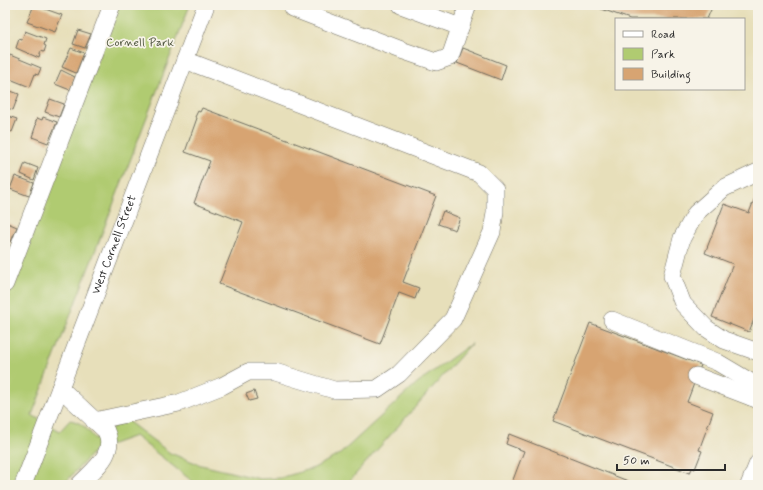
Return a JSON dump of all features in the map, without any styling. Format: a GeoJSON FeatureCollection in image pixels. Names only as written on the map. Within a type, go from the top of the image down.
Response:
{"type":"FeatureCollection","features":[{"type":"Feature","properties":{"kind":"street"},"geometry":{"type":"LineString","coordinates":[[5,284],[112,5]]}},
{"type":"Feature","properties":{"kind":"street","name":"West Cornell Street"},"geometry":{"type":"LineString","coordinates":[[23,485],[206,5]]}},
{"type":"Feature","properties":{"kind":"street"},"geometry":{"type":"LineString","coordinates":[[291,5],[292,8],[436,62],[450,57],[468,5]]}},
{"type":"Feature","properties":{"kind":"street"},"geometry":{"type":"LineString","coordinates":[[401,5],[460,27]]}},
{"type":"Feature","properties":{"kind":"street"},"geometry":{"type":"LineString","coordinates":[[94,421],[179,403],[222,386],[248,372],[275,372],[334,390],[377,389],[399,374],[453,319],[492,232],[496,212],[495,189],[479,173],[185,60]]}},
{"type":"Feature","properties":{"kind":"street"},"geometry":{"type":"LineString","coordinates":[[758,172],[724,188],[696,213],[682,238],[672,276],[683,304],[706,328],[724,340],[758,352]]}},
{"type":"Feature","properties":{"kind":"street"},"geometry":{"type":"LineString","coordinates":[[612,320],[717,362],[750,381],[755,398]]}},
{"type":"Feature","properties":{"kind":"street"},"geometry":{"type":"LineString","coordinates":[[696,376],[755,398]]}},
{"type":"Feature","properties":{"kind":"street"},"geometry":{"type":"LineString","coordinates":[[60,388],[106,431],[110,444],[105,458],[79,485]]}},
{"type":"Feature","properties":{"kind":"street"},"geometry":{"type":"LineString","coordinates":[[749,485],[758,463]]}},
{"type":"Feature","properties":{"kind":"green space","name":"Cornell Park"},"geometry":{"type":"Polygon","coordinates":[[[119,5],[190,5],[32,415],[60,431],[70,420],[74,421],[84,427],[95,439],[125,419],[170,453],[201,465],[260,479],[280,478],[314,468],[340,454],[417,383],[472,343],[346,485],[197,485],[135,436],[95,450],[63,485],[5,485],[5,305],[119,5]]]}},
{"type":"Feature","properties":{"kind":"building"},"geometry":{"type":"Polygon","coordinates":[[[34,5],[62,15],[55,32],[27,22],[34,5]]]}},
{"type":"Feature","properties":{"kind":"building"},"geometry":{"type":"Polygon","coordinates":[[[93,5],[102,5],[101,8],[93,5]]]}},
{"type":"Feature","properties":{"kind":"building"},"geometry":{"type":"Polygon","coordinates":[[[590,5],[713,5],[707,18],[627,18],[590,5]]]}},
{"type":"Feature","properties":{"kind":"building"},"geometry":{"type":"Polygon","coordinates":[[[78,30],[91,34],[85,48],[73,44],[78,30]]]}},
{"type":"Feature","properties":{"kind":"building"},"geometry":{"type":"Polygon","coordinates":[[[25,31],[46,39],[44,52],[41,51],[39,58],[16,48],[19,39],[22,40],[25,31]]]}},
{"type":"Feature","properties":{"kind":"building"},"geometry":{"type":"Polygon","coordinates":[[[71,48],[84,53],[76,73],[62,67],[71,48]]]}},
{"type":"Feature","properties":{"kind":"building"},"geometry":{"type":"Polygon","coordinates":[[[463,48],[506,65],[501,80],[457,63],[463,48]]]}},
{"type":"Feature","properties":{"kind":"building"},"geometry":{"type":"Polygon","coordinates":[[[10,55],[41,68],[38,75],[35,74],[30,87],[5,77],[5,63],[10,55]]]}},
{"type":"Feature","properties":{"kind":"building"},"geometry":{"type":"Polygon","coordinates":[[[61,70],[75,77],[70,90],[55,84],[61,70]]]}},
{"type":"Feature","properties":{"kind":"building"},"geometry":{"type":"Polygon","coordinates":[[[5,89],[19,94],[13,110],[5,107],[5,89]]]}},
{"type":"Feature","properties":{"kind":"building"},"geometry":{"type":"Polygon","coordinates":[[[50,99],[64,104],[59,117],[45,112],[50,99]]]}},
{"type":"Feature","properties":{"kind":"building"},"geometry":{"type":"Polygon","coordinates":[[[202,108],[436,196],[403,282],[419,288],[415,299],[399,293],[380,344],[219,284],[243,222],[194,203],[210,161],[185,152],[197,118],[195,117],[198,111],[200,112],[202,108]]]}},
{"type":"Feature","properties":{"kind":"building"},"geometry":{"type":"Polygon","coordinates":[[[5,115],[17,119],[12,132],[5,129],[5,115]]]}},
{"type":"Feature","properties":{"kind":"building"},"geometry":{"type":"Polygon","coordinates":[[[43,117],[57,122],[48,143],[32,137],[37,118],[42,120],[43,117]]]}},
{"type":"Feature","properties":{"kind":"building"},"geometry":{"type":"Polygon","coordinates":[[[25,163],[38,168],[34,180],[21,174],[25,163]]]}},
{"type":"Feature","properties":{"kind":"building"},"geometry":{"type":"Polygon","coordinates":[[[15,176],[34,183],[29,196],[10,189],[15,176]]]}},
{"type":"Feature","properties":{"kind":"building"},"geometry":{"type":"Polygon","coordinates":[[[758,190],[758,309],[749,332],[712,317],[733,264],[705,253],[724,204],[749,213],[758,190]]]}},
{"type":"Feature","properties":{"kind":"building"},"geometry":{"type":"Polygon","coordinates":[[[443,211],[460,218],[455,230],[438,224],[443,211]]]}},
{"type":"Feature","properties":{"kind":"building"},"geometry":{"type":"Polygon","coordinates":[[[5,222],[17,227],[11,242],[5,239],[5,222]]]}},
{"type":"Feature","properties":{"kind":"building"},"geometry":{"type":"Polygon","coordinates":[[[590,323],[701,365],[687,402],[713,412],[699,450],[702,451],[695,469],[692,468],[690,473],[553,421],[590,323]]]}},
{"type":"Feature","properties":{"kind":"building"},"geometry":{"type":"Polygon","coordinates":[[[254,391],[257,399],[249,401],[246,394],[254,391]]]}},
{"type":"Feature","properties":{"kind":"building"},"geometry":{"type":"Polygon","coordinates":[[[509,434],[638,485],[511,485],[524,451],[506,444],[509,434]]]}}]}
